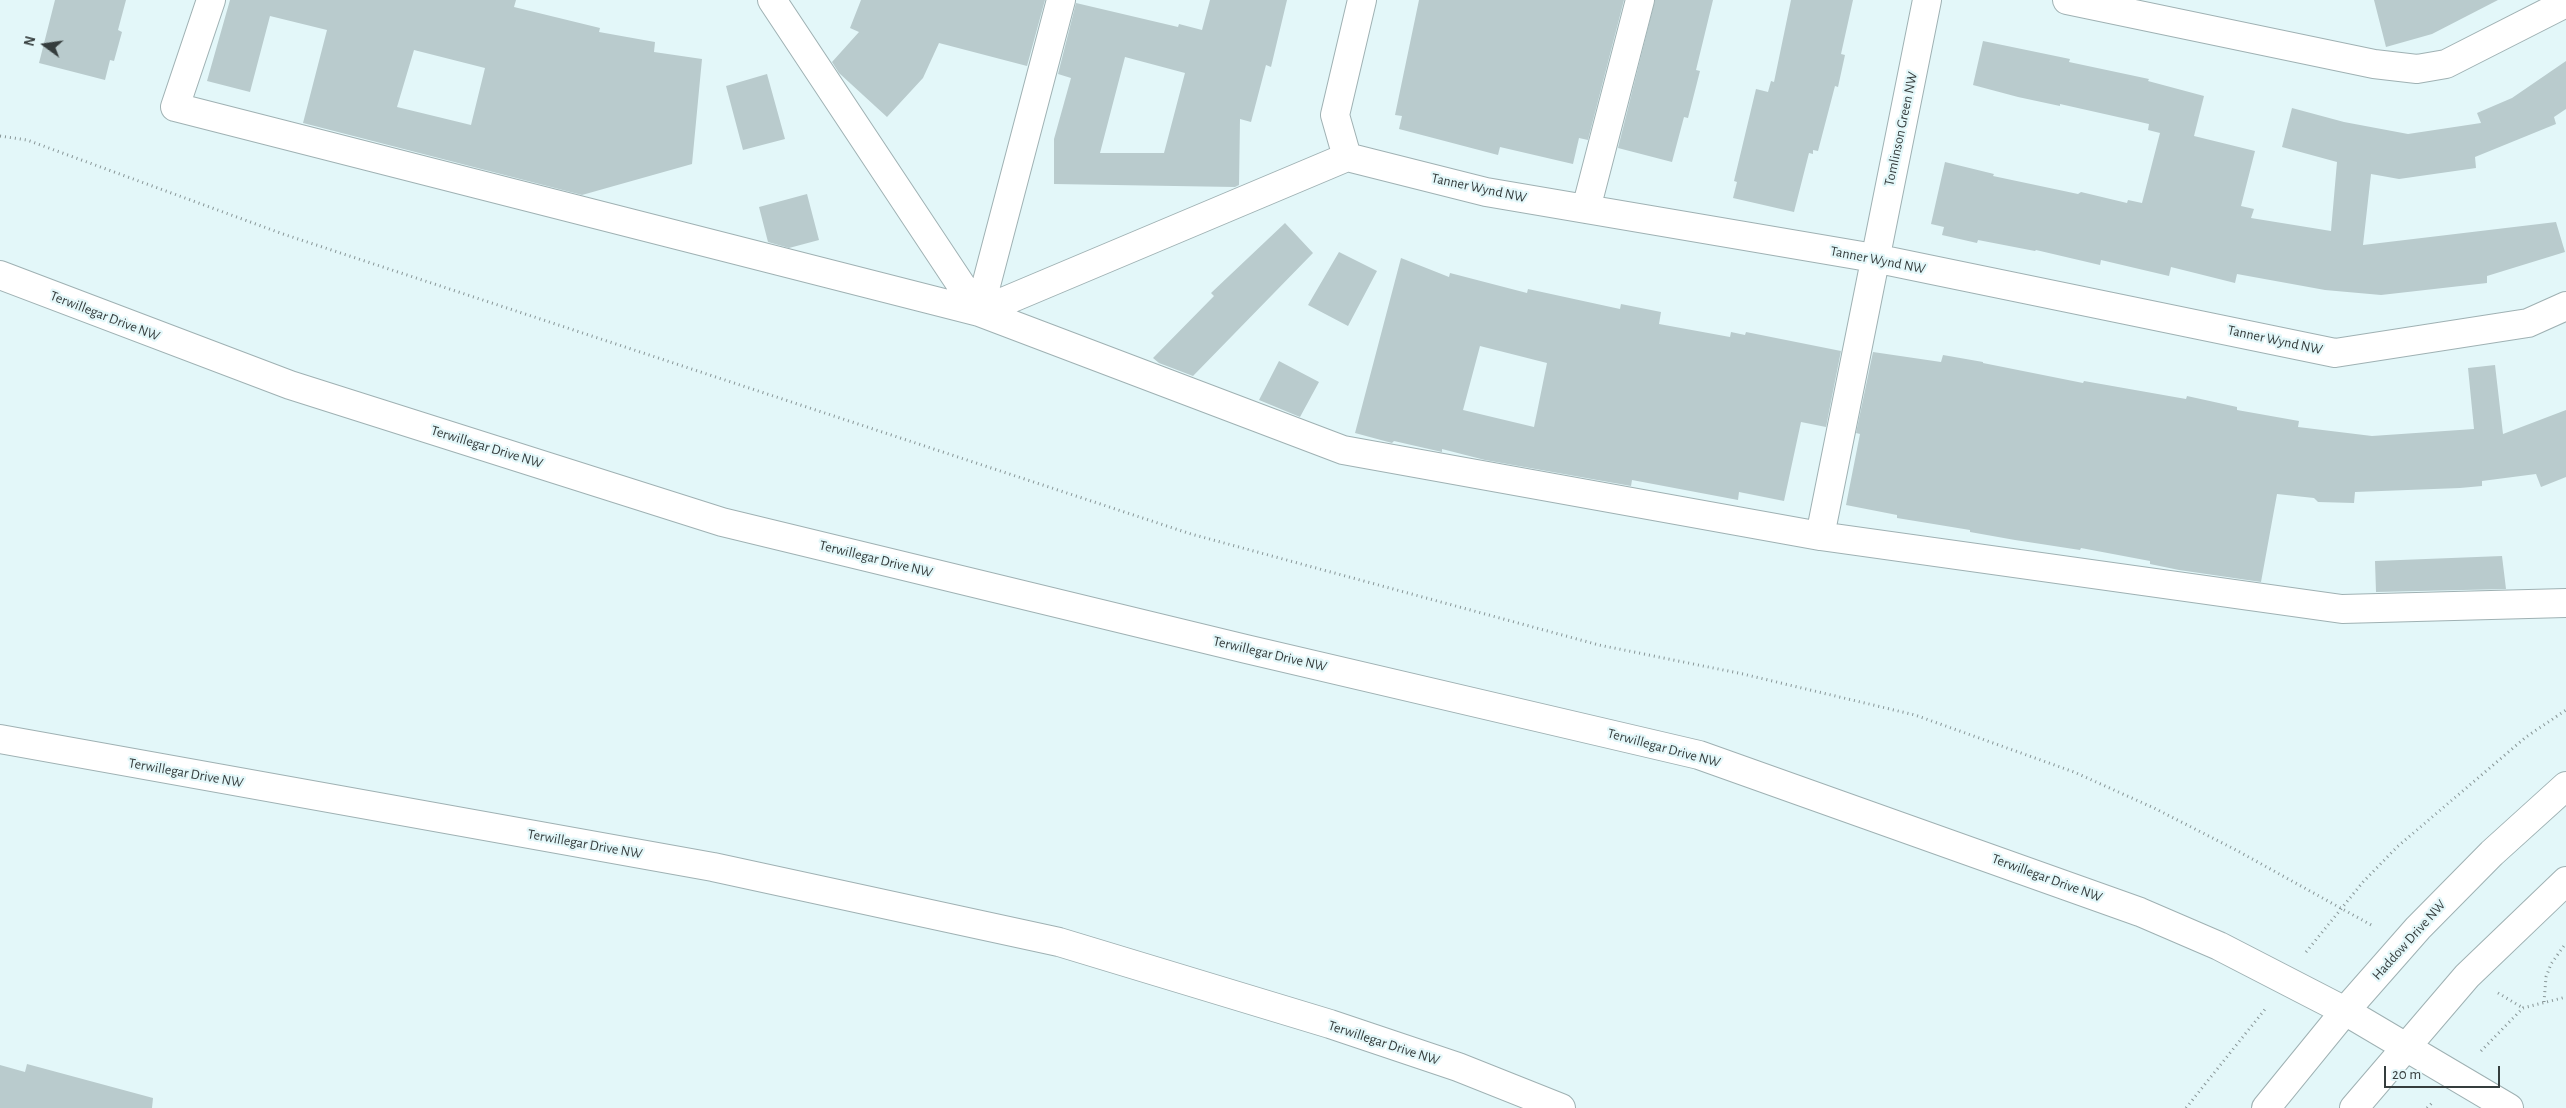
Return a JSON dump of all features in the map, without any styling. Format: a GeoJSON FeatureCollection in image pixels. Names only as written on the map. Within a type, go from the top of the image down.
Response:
{"type":"FeatureCollection","features":[{"type":"Feature","properties":{"kind":"main road"},"geometry":{"type":"LineString","coordinates":[[211,0],[175,107],[979,312],[1343,450],[1820,536],[2342,608],[2566,603]]}},
{"type":"Feature","properties":{"kind":"main road"},"geometry":{"type":"LineString","coordinates":[[772,0],[979,312]]}},
{"type":"Feature","properties":{"kind":"main road"},"geometry":{"type":"LineString","coordinates":[[979,312],[1061,0]]}},
{"type":"Feature","properties":{"kind":"main road"},"geometry":{"type":"LineString","coordinates":[[979,312],[1347,157],[1335,115],[1362,0]]}},
{"type":"Feature","properties":{"kind":"main road"},"geometry":{"type":"LineString","coordinates":[[1586,209],[1640,0]]}},
{"type":"Feature","properties":{"kind":"main road","name":"Tomlinson Green NW"},"geometry":{"type":"LineString","coordinates":[[1820,536],[1927,0]]}},
{"type":"Feature","properties":{"kind":"main road"},"geometry":{"type":"LineString","coordinates":[[2067,0],[2374,64],[2416,69],[2446,64],[2566,3]]}},
{"type":"Feature","properties":{"kind":"main road","name":"Tanner Wynd NW"},"geometry":{"type":"LineString","coordinates":[[1347,157],[1486,192],[1874,258],[2335,353],[2528,323],[2566,306]]}},
{"type":"Feature","properties":{"kind":"main road","name":"Terwillegar Drive NW"},"geometry":{"type":"LineString","coordinates":[[0,275],[290,386],[722,522],[1246,649],[1699,755],[2140,912],[2219,946],[2346,1011],[2509,1108]]}},
{"type":"Feature","properties":{"kind":"main road","name":"Terwillegar Drive NW"},"geometry":{"type":"LineString","coordinates":[[0,739],[713,867],[1059,942],[1330,1024],[1458,1067],[1561,1108]]}},
{"type":"Feature","properties":{"kind":"main road","name":"Haddow Drive NW"},"geometry":{"type":"LineString","coordinates":[[2266,1108],[2346,1011],[2457,888],[2566,786]]}},
{"type":"Feature","properties":{"kind":"main road"},"geometry":{"type":"LineString","coordinates":[[2354,1108],[2467,976],[2566,881]]}},
{"type":"Feature","properties":{"kind":"path"},"geometry":{"type":"LineString","coordinates":[[0,136],[27,140],[283,234],[1191,534],[1598,645],[1744,674],[1915,715],[2074,772],[2162,812],[2378,929]]}},
{"type":"Feature","properties":{"kind":"path"},"geometry":{"type":"LineString","coordinates":[[2321,932],[2397,847],[2526,737],[2566,710]]}},
{"type":"Feature","properties":{"kind":"path"},"geometry":{"type":"LineString","coordinates":[[2544,1002],[2546,977],[2551,964],[2566,943]]}},
{"type":"Feature","properties":{"kind":"path"},"geometry":{"type":"LineString","coordinates":[[2523,1008],[2566,997]]}},
{"type":"Feature","properties":{"kind":"path"},"geometry":{"type":"LineString","coordinates":[[2186,1108],[2260,1015]]}},
{"type":"Feature","properties":{"kind":"building"},"geometry":{"type":"Polygon","coordinates":[[[55,0],[126,0],[118,30],[122,32],[114,61],[110,60],[105,80],[39,63],[55,0]]]}},
{"type":"Feature","properties":{"kind":"building"},"geometry":{"type":"Polygon","coordinates":[[[230,0],[516,0],[514,7],[600,28],[599,32],[655,42],[654,52],[702,59],[692,164],[582,195],[303,123],[327,30],[270,16],[250,92],[207,81],[230,0]],[[414,50],[397,107],[471,125],[485,68],[414,50]]]}},
{"type":"Feature","properties":{"kind":"building"},"geometry":{"type":"Polygon","coordinates":[[[861,0],[1045,0],[1027,66],[939,43],[923,78],[887,117],[839,73],[832,62],[859,32],[850,28],[861,0]]]}},
{"type":"Feature","properties":{"kind":"building"},"geometry":{"type":"Polygon","coordinates":[[[1210,0],[1287,0],[1271,67],[1266,65],[1251,122],[1240,119],[1239,185],[1235,187],[1054,184],[1054,139],[1071,78],[1058,74],[1076,3],[1178,27],[1179,24],[1202,30],[1210,0]],[[1125,57],[1100,153],[1164,153],[1185,73],[1125,57]]]}},
{"type":"Feature","properties":{"kind":"building"},"geometry":{"type":"Polygon","coordinates":[[[1419,0],[1624,0],[1588,140],[1579,138],[1573,164],[1500,147],[1498,155],[1399,129],[1402,116],[1395,115],[1419,0]]]}},
{"type":"Feature","properties":{"kind":"building"},"geometry":{"type":"Polygon","coordinates":[[[1655,0],[1713,0],[1696,70],[1700,71],[1688,118],[1684,117],[1672,162],[1618,148],[1655,0]]]}},
{"type":"Feature","properties":{"kind":"building"},"geometry":{"type":"Polygon","coordinates":[[[1791,0],[1853,0],[1841,54],[1845,55],[1838,87],[1835,86],[1818,151],[1813,150],[1813,154],[1809,153],[1794,212],[1733,198],[1737,182],[1734,181],[1756,89],[1768,92],[1771,81],[1774,82],[1791,0]]]}},
{"type":"Feature","properties":{"kind":"building"},"geometry":{"type":"Polygon","coordinates":[[[2374,0],[2498,0],[2432,34],[2386,47],[2374,0]]]}},
{"type":"Feature","properties":{"kind":"building"},"geometry":{"type":"Polygon","coordinates":[[[1983,41],[2070,59],[2069,62],[2149,79],[2148,81],[2204,96],[2194,136],[2255,151],[2241,206],[2254,209],[2251,218],[2331,231],[2337,162],[2282,147],[2292,108],[2344,122],[2408,134],[2481,123],[2477,113],[2512,98],[2566,61],[2566,109],[2554,117],[2556,124],[2475,157],[2476,168],[2399,179],[2371,174],[2363,245],[2556,222],[2565,252],[2487,276],[2487,283],[2381,295],[2325,290],[2237,274],[2235,283],[2171,267],[2169,276],[2101,260],[2100,265],[2036,250],[1978,240],[1977,243],[1942,235],[1944,227],[1931,224],[1945,162],[1994,174],[1993,176],[2078,194],[2081,192],[2127,203],[2128,200],[2142,203],[2160,133],[2148,130],[2149,124],[2060,104],[2060,106],[2018,97],[1973,85],[1983,41]]]}},
{"type":"Feature","properties":{"kind":"building"},"geometry":{"type":"Polygon","coordinates":[[[767,74],[785,139],[743,150],[726,86],[767,74]]]}},
{"type":"Feature","properties":{"kind":"building"},"geometry":{"type":"Polygon","coordinates":[[[807,194],[819,240],[789,248],[768,242],[759,207],[807,194]]]}},
{"type":"Feature","properties":{"kind":"building"},"geometry":{"type":"Polygon","coordinates":[[[1285,223],[1313,253],[1193,376],[1159,363],[1153,358],[1214,296],[1211,293],[1285,223]]]}},
{"type":"Feature","properties":{"kind":"building"},"geometry":{"type":"Polygon","coordinates":[[[1339,252],[1377,271],[1348,326],[1308,305],[1339,252]]]}},
{"type":"Feature","properties":{"kind":"building"},"geometry":{"type":"Polygon","coordinates":[[[1401,258],[1449,277],[1450,273],[1527,293],[1528,289],[1620,309],[1621,304],[1661,312],[1659,324],[1730,337],[1731,332],[1745,335],[1746,332],[1841,351],[1826,427],[1801,422],[1784,501],[1739,492],[1738,500],[1632,480],[1631,486],[1485,460],[1442,449],[1442,452],[1394,441],[1392,443],[1355,433],[1401,258]],[[1480,346],[1463,410],[1534,427],[1547,363],[1480,346]]]}},
{"type":"Feature","properties":{"kind":"building"},"geometry":{"type":"Polygon","coordinates":[[[1873,352],[1941,362],[1943,355],[2083,383],[2084,381],[2186,399],[2187,396],[2237,407],[2237,410],[2299,421],[2298,427],[2372,436],[2474,429],[2468,368],[2495,365],[2503,434],[2566,410],[2566,477],[2541,487],[2536,474],[2482,481],[2482,486],[2355,492],[2354,503],[2318,502],[2314,498],[2277,494],[2261,582],[2179,570],[2150,564],[2150,561],[2081,548],[2080,550],[1970,532],[1970,530],[1897,518],[1897,515],[1846,505],[1860,434],[1856,433],[1873,352]]]}},
{"type":"Feature","properties":{"kind":"building"},"geometry":{"type":"Polygon","coordinates":[[[1279,361],[1319,382],[1300,417],[1259,400],[1279,361]]]}},
{"type":"Feature","properties":{"kind":"building"},"geometry":{"type":"Polygon","coordinates":[[[2502,556],[2506,589],[2376,592],[2375,561],[2502,556]]]}},
{"type":"Feature","properties":{"kind":"building"},"geometry":{"type":"Polygon","coordinates":[[[27,1064],[153,1098],[152,1108],[0,1108],[0,1065],[25,1072],[27,1064]]]}}]}
